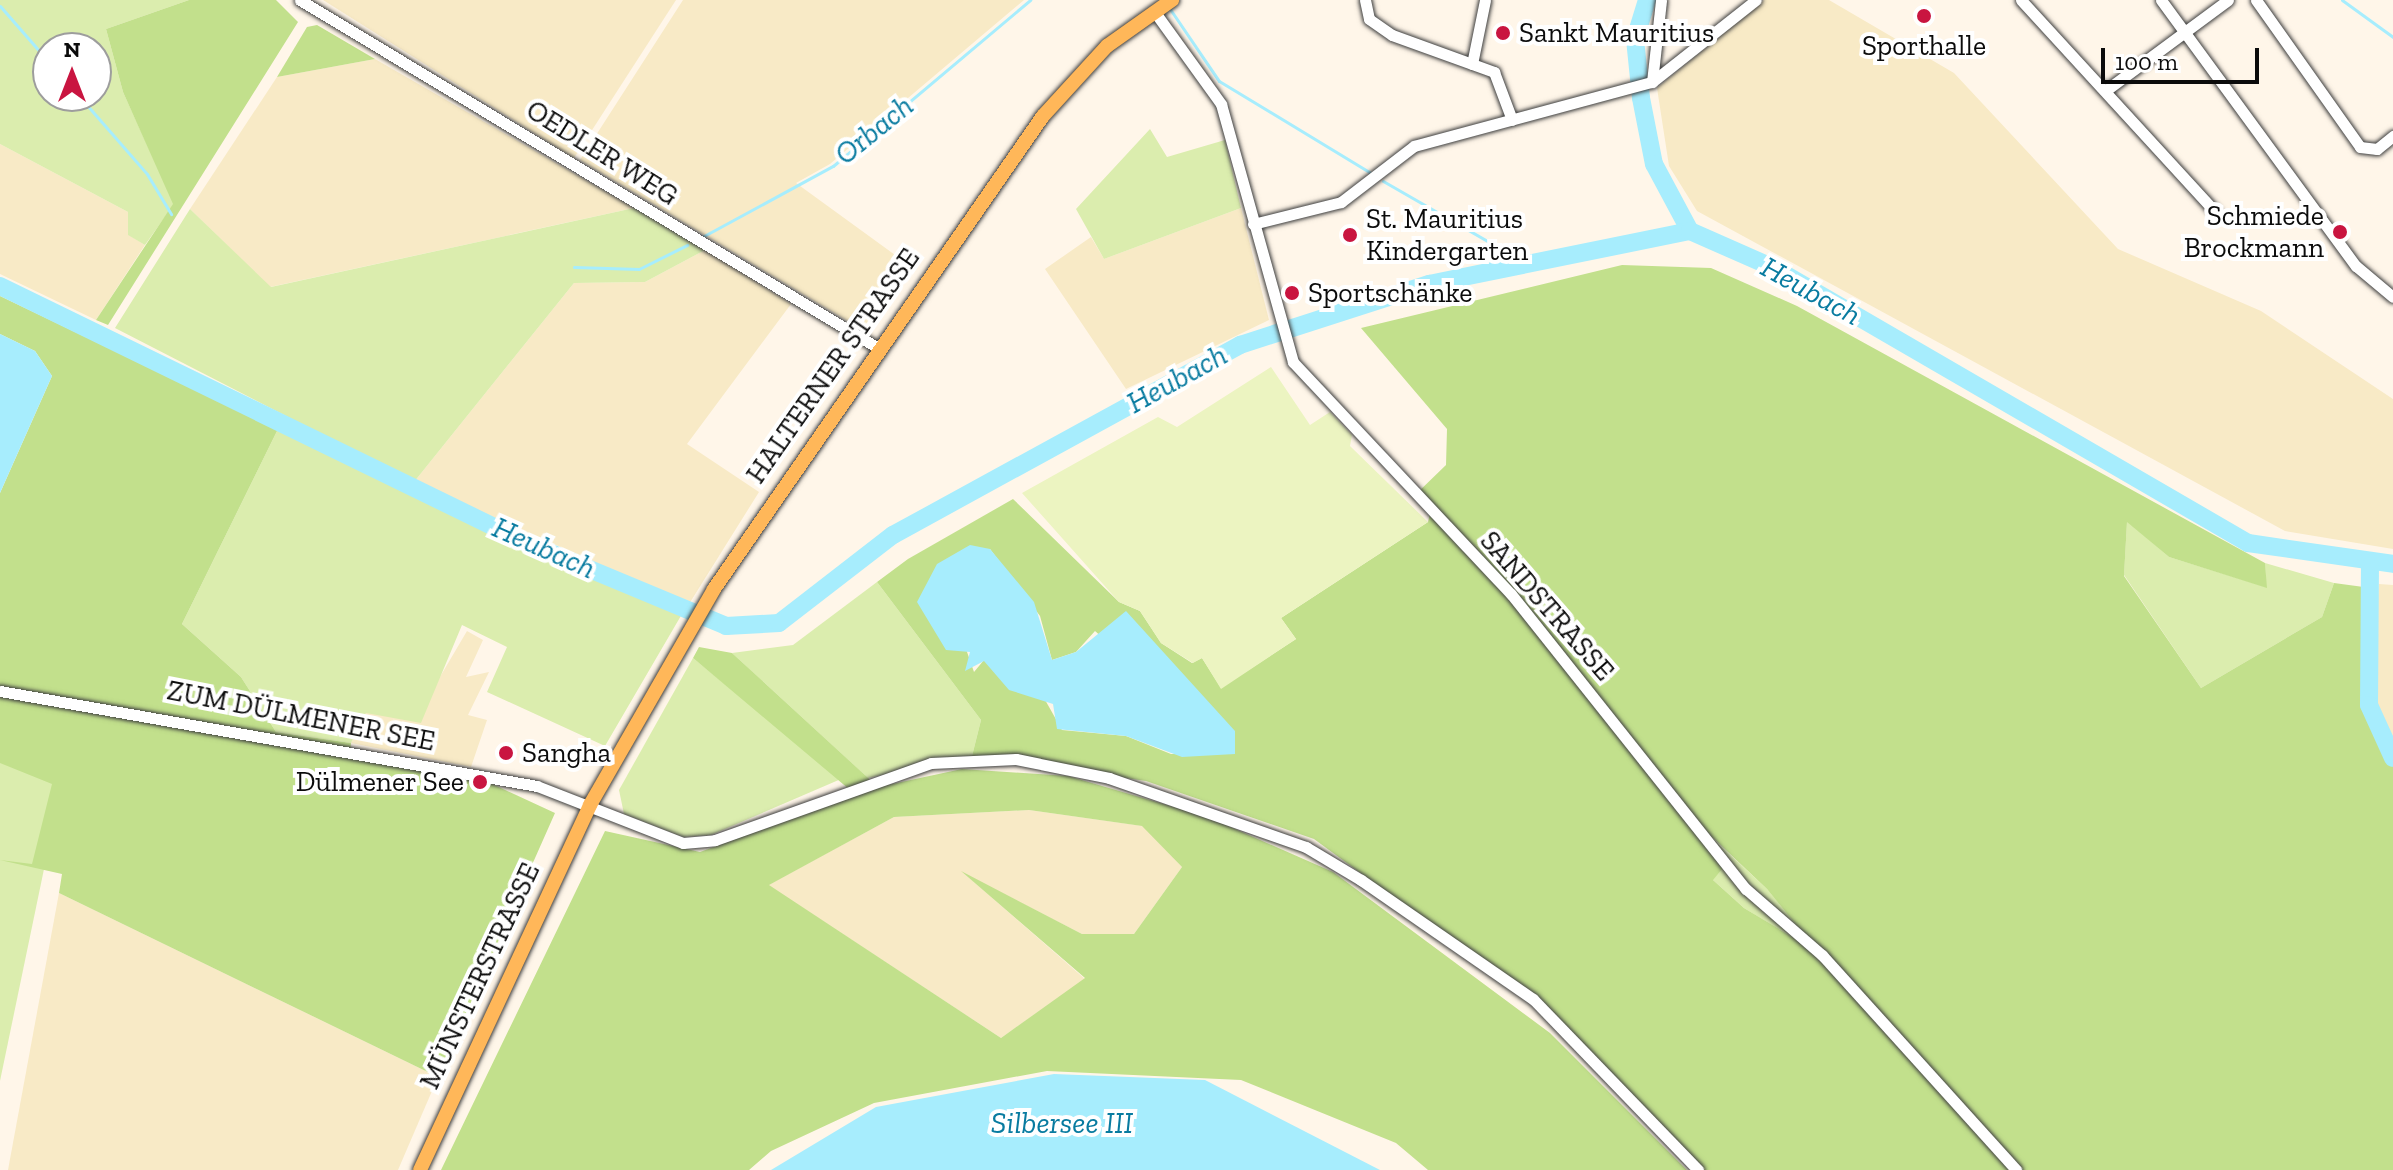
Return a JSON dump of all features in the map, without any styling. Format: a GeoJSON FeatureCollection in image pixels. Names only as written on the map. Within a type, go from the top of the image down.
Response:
{"type":"FeatureCollection","features":[{"type":"Feature","properties":{"kind":"main road","name":"HALTERNER STRASSE"},"geometry":{"type":"LineString","coordinates":[[590,805],[686,633],[878,348],[1059,97],[1162,6]]}},
{"type":"Feature","properties":{"kind":"main road","name":"MÜNSTERSTRASSE"},"geometry":{"type":"LineString","coordinates":[[420,1170],[590,805]]}},
{"type":"Feature","properties":{"kind":"street","name":"OEDLER WEG"},"geometry":{"type":"LineString","coordinates":[[300,0],[315,4],[878,348]]}},
{"type":"Feature","properties":{"kind":"street"},"geometry":{"type":"LineString","coordinates":[[1365,0],[1369,19],[1392,35],[1472,64],[1501,80],[1512,120]]}},
{"type":"Feature","properties":{"kind":"street"},"geometry":{"type":"LineString","coordinates":[[1472,64],[1485,0]]}},
{"type":"Feature","properties":{"kind":"street"},"geometry":{"type":"LineString","coordinates":[[1649,83],[1661,0]]}},
{"type":"Feature","properties":{"kind":"street"},"geometry":{"type":"LineString","coordinates":[[1253,224],[1341,202],[1414,146],[1649,83],[1756,0]]}},
{"type":"Feature","properties":{"kind":"street"},"geometry":{"type":"LineString","coordinates":[[2021,0],[2109,88],[2216,213]]}},
{"type":"Feature","properties":{"kind":"street"},"geometry":{"type":"LineString","coordinates":[[2161,0],[2356,266],[2393,297]]}},
{"type":"Feature","properties":{"kind":"street"},"geometry":{"type":"LineString","coordinates":[[2109,88],[2228,0]]}},
{"type":"Feature","properties":{"kind":"street"},"geometry":{"type":"LineString","coordinates":[[2256,0],[2360,147],[2377,149],[2393,136]]}},
{"type":"Feature","properties":{"kind":"street","name":"SANDSTRASSE"},"geometry":{"type":"LineString","coordinates":[[1162,6],[1221,104],[1286,346],[1390,472],[1511,594],[1746,889],[1822,955],[2016,1170]]}},
{"type":"Feature","properties":{"kind":"street","name":"ZUM DÜLMENER SEE"},"geometry":{"type":"LineString","coordinates":[[0,691],[481,774],[590,805],[683,843],[715,840],[931,763],[1016,759],[1206,807],[1306,847],[1533,999],[1698,1170]]}},
{"type":"Feature","properties":{"kind":"shaded area"},"geometry":{"type":"Polygon","coordinates":[[[323,0],[676,0],[574,158],[323,0]]]}},
{"type":"Feature","properties":{"kind":"shaded area"},"geometry":{"type":"Polygon","coordinates":[[[683,0],[1024,0],[830,164],[796,183],[913,268],[866,332],[580,160],[683,0]]]}},
{"type":"Feature","properties":{"kind":"shaded area"},"geometry":{"type":"Polygon","coordinates":[[[1764,0],[1829,0],[1954,73],[2118,249],[2261,311],[2393,399],[2393,549],[2285,531],[1697,211],[1669,166],[1657,88],[1764,0]]]}},
{"type":"Feature","properties":{"kind":"shaded area"},"geometry":{"type":"Polygon","coordinates":[[[375,59],[634,208],[270,287],[190,209],[277,77],[375,59]]]}},
{"type":"Feature","properties":{"kind":"shaded area"},"geometry":{"type":"Polygon","coordinates":[[[0,144],[128,212],[129,235],[145,245],[96,320],[0,274],[0,144]]]}},
{"type":"Feature","properties":{"kind":"shaded area"},"geometry":{"type":"Polygon","coordinates":[[[1241,208],[1269,320],[1126,389],[1045,269],[1091,237],[1104,259],[1241,208]]]}},
{"type":"Feature","properties":{"kind":"shaded area"},"geometry":{"type":"Polygon","coordinates":[[[705,250],[791,304],[687,444],[759,492],[689,604],[414,482],[574,283],[645,282],[705,250]]]}},
{"type":"Feature","properties":{"kind":"shaded area"},"geometry":{"type":"Polygon","coordinates":[[[2379,584],[2393,585],[2393,758],[2369,705],[2379,584]]]}},
{"type":"Feature","properties":{"kind":"shaded area"},"geometry":{"type":"Polygon","coordinates":[[[467,631],[483,640],[466,677],[489,672],[468,715],[487,720],[471,767],[351,743],[366,713],[424,704],[467,631]]]}},
{"type":"Feature","properties":{"kind":"shaded area"},"geometry":{"type":"Polygon","coordinates":[[[1029,810],[1143,826],[1182,867],[1134,934],[1082,934],[965,874],[1085,979],[1001,1038],[768,885],[894,817],[1029,810]]]}},
{"type":"Feature","properties":{"kind":"shaded area"},"geometry":{"type":"Polygon","coordinates":[[[59,893],[438,1077],[398,1170],[8,1170],[59,893]]]}},
{"type":"Feature","properties":{"kind":"green space"},"geometry":{"type":"Polygon","coordinates":[[[0,0],[189,0],[106,29],[107,32],[32,32],[32,112],[112,112],[112,51],[123,92],[174,204],[145,245],[128,235],[128,212],[0,144],[0,0]]]}},
{"type":"Feature","properties":{"kind":"green space"},"geometry":{"type":"Polygon","coordinates":[[[189,0],[276,0],[298,22],[108,325],[96,320],[173,204],[123,92],[112,51],[112,32],[106,29],[189,0]]]}},
{"type":"Feature","properties":{"kind":"green space"},"geometry":{"type":"Polygon","coordinates":[[[317,25],[375,59],[277,77],[307,27],[317,25]]]}},
{"type":"Feature","properties":{"kind":"green space"},"geometry":{"type":"Polygon","coordinates":[[[1150,129],[1167,157],[1225,140],[1241,208],[1104,259],[1076,209],[1150,129]]]}},
{"type":"Feature","properties":{"kind":"green space"},"geometry":{"type":"Polygon","coordinates":[[[634,208],[705,250],[645,282],[574,283],[414,482],[115,328],[190,209],[271,287],[634,208]]]}},
{"type":"Feature","properties":{"kind":"green space"},"geometry":{"type":"Polygon","coordinates":[[[1622,265],[1711,268],[1797,306],[2265,563],[2267,588],[2169,557],[2127,522],[2124,576],[2201,688],[2322,617],[2334,583],[2371,588],[2369,705],[2393,758],[2393,1170],[1698,1170],[1533,999],[1314,839],[1146,781],[972,756],[981,720],[877,582],[908,559],[1013,499],[1119,602],[1140,611],[1161,643],[1192,663],[1202,658],[1221,688],[1296,639],[1281,618],[1428,522],[1430,513],[1414,496],[1446,465],[1447,429],[1361,328],[1622,265]],[[990,549],[966,649],[974,672],[984,660],[1044,698],[1062,730],[1126,736],[1171,754],[1235,754],[1095,631],[1076,652],[1052,660],[1040,616],[990,549]],[[1712,837],[1727,863],[1713,880],[1744,908],[1819,953],[1767,889],[1712,837]]]}},
{"type":"Feature","properties":{"kind":"green space"},"geometry":{"type":"Polygon","coordinates":[[[0,296],[278,429],[182,624],[241,677],[276,732],[351,743],[350,755],[488,782],[555,813],[438,1077],[59,893],[62,874],[0,860],[32,864],[52,784],[0,763],[0,493],[52,376],[35,351],[0,334],[0,296]]]}},
{"type":"Feature","properties":{"kind":"green space"},"geometry":{"type":"Polygon","coordinates":[[[1271,367],[1310,425],[1330,412],[1352,435],[1350,446],[1428,522],[1281,618],[1296,639],[1221,689],[1202,658],[1193,663],[1161,643],[1140,611],[1119,602],[1022,493],[1158,417],[1177,427],[1271,367]]]}},
{"type":"Feature","properties":{"kind":"green space"},"geometry":{"type":"Polygon","coordinates":[[[278,429],[532,553],[682,614],[605,746],[487,692],[507,647],[462,625],[421,723],[366,713],[351,743],[276,732],[241,677],[182,624],[278,429]]]}},
{"type":"Feature","properties":{"kind":"green space"},"geometry":{"type":"Polygon","coordinates":[[[2127,521],[2169,557],[2266,587],[2265,563],[2334,583],[2322,617],[2201,688],[2124,575],[2127,521]]]}},
{"type":"Feature","properties":{"kind":"green space"},"geometry":{"type":"Polygon","coordinates":[[[877,582],[981,720],[972,756],[868,778],[732,653],[793,645],[877,582]]]}},
{"type":"Feature","properties":{"kind":"green space"},"geometry":{"type":"Polygon","coordinates":[[[699,647],[732,653],[878,787],[962,769],[1068,776],[1208,817],[1333,872],[1550,1033],[1687,1170],[1428,1170],[1396,1143],[1241,1080],[1047,1071],[874,1103],[771,1151],[749,1170],[441,1170],[605,831],[700,852],[856,795],[693,658],[699,647]],[[1029,810],[894,817],[769,885],[1001,1038],[1085,978],[961,871],[1082,934],[1134,934],[1182,867],[1142,826],[1029,810]]]}},
{"type":"Feature","properties":{"kind":"green space"},"geometry":{"type":"Polygon","coordinates":[[[693,658],[841,779],[711,835],[683,837],[624,814],[619,790],[693,658]]]}},
{"type":"Feature","properties":{"kind":"green space"},"geometry":{"type":"Polygon","coordinates":[[[0,723],[71,739],[0,1081],[0,723]]]}},
{"type":"Feature","properties":{"kind":"green space"},"geometry":{"type":"Polygon","coordinates":[[[1708,834],[1767,889],[1822,955],[1744,908],[1713,880],[1708,834]]]}},
{"type":"Feature","properties":{"kind":"water"},"geometry":{"type":"Polygon","coordinates":[[[0,334],[35,351],[52,376],[0,493],[0,334]]]}},
{"type":"Feature","properties":{"kind":"water"},"geometry":{"type":"Polygon","coordinates":[[[970,545],[990,549],[1034,602],[1052,660],[1076,652],[1126,611],[1235,731],[1235,754],[1182,757],[1126,736],[1057,729],[1053,704],[1009,690],[984,661],[965,671],[970,652],[946,650],[917,602],[937,564],[970,545]]]}},
{"type":"Feature","properties":{"kind":"water","name":"Silbersee III"},"geometry":{"type":"Polygon","coordinates":[[[1054,1074],[1205,1080],[1380,1170],[771,1170],[876,1107],[1054,1074]]]}},
{"type":"Feature","properties":{"kind":"waterway","name":"Orbach"},"geometry":{"type":"LineString","coordinates":[[702,237],[833,166],[1030,0]]}},
{"type":"Feature","properties":{"kind":"waterway"},"geometry":{"type":"LineString","coordinates":[[1647,0],[1635,39],[1641,98],[1654,164],[1690,231]]}},
{"type":"Feature","properties":{"kind":"waterway"},"geometry":{"type":"LineString","coordinates":[[2342,0],[2393,37]]}},
{"type":"Feature","properties":{"kind":"waterway","name":"Orbach"},"geometry":{"type":"LineString","coordinates":[[0,6],[32,43]]}},
{"type":"Feature","properties":{"kind":"waterway","name":"Orbach"},"geometry":{"type":"LineString","coordinates":[[1170,9],[1219,81],[1371,173]]}},
{"type":"Feature","properties":{"kind":"waterway","name":"Orbach"},"geometry":{"type":"LineString","coordinates":[[93,112],[147,174],[171,214]]}},
{"type":"Feature","properties":{"kind":"waterway","name":"Orbach"},"geometry":{"type":"LineString","coordinates":[[1383,181],[1524,262]]}},
{"type":"Feature","properties":{"kind":"waterway","name":"Heubach"},"geometry":{"type":"LineString","coordinates":[[0,286],[527,543],[726,626],[779,623],[893,535],[1240,345],[1429,284],[1690,231],[1774,268],[2248,543],[2393,564]]}},
{"type":"Feature","properties":{"kind":"waterway","name":"Orbach"},"geometry":{"type":"LineString","coordinates":[[574,267],[639,269],[687,245]]}},
{"type":"Feature","properties":{"kind":"waterway"},"geometry":{"type":"LineString","coordinates":[[2370,563],[2369,705],[2393,758]]}},
{"type":"Feature","properties":{"kind":"place","name":"Sporthalle"},"geometry":{"type":"Point","coordinates":[1924,16]}},
{"type":"Feature","properties":{"kind":"place","name":"Sankt Mauritius"},"geometry":{"type":"Point","coordinates":[1503,33]}},
{"type":"Feature","properties":{"kind":"place","name":"Schmiede Brockmann"},"geometry":{"type":"Point","coordinates":[2340,232]}},
{"type":"Feature","properties":{"kind":"place","name":"St. Mauritius Kindergarten"},"geometry":{"type":"Point","coordinates":[1350,235]}},
{"type":"Feature","properties":{"kind":"place","name":"Sportschänke"},"geometry":{"type":"Point","coordinates":[1292,293]}},
{"type":"Feature","properties":{"kind":"place","name":"Sangha"},"geometry":{"type":"Point","coordinates":[506,753]}},
{"type":"Feature","properties":{"kind":"place","name":"Dülmener See"},"geometry":{"type":"Point","coordinates":[480,782]}}]}
